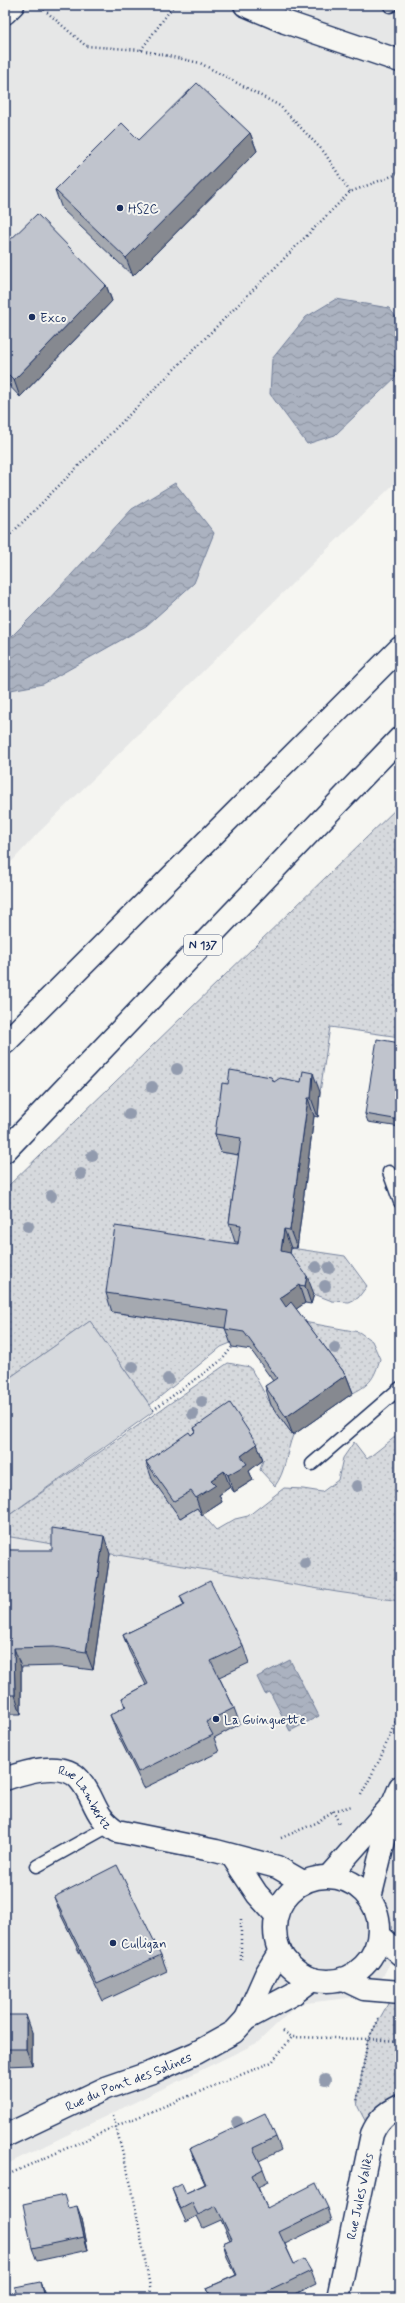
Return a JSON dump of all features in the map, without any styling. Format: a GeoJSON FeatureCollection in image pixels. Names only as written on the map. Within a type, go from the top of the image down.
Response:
{"type":"FeatureCollection","features":[{"type":"Feature","properties":{"kind":"main road"},"geometry":{"type":"LineString","coordinates":[[5,13],[13,5]]}},
{"type":"Feature","properties":{"kind":"main road"},"geometry":{"type":"LineString","coordinates":[[245,5],[285,22],[400,61]]}},
{"type":"Feature","properties":{"kind":"main road"},"geometry":{"type":"LineString","coordinates":[[5,1043],[400,648]]}},
{"type":"Feature","properties":{"kind":"main road","name":"N 137"},"geometry":{"type":"LineString","coordinates":[[5,1151],[400,738]]}},
{"type":"Feature","properties":{"kind":"main road","name":"Rue Lambertz"},"geometry":{"type":"LineString","coordinates":[[5,1780],[35,1770],[52,1769],[68,1772],[79,1779],[105,1823],[117,1831],[232,1856],[277,1868],[303,1882]]}},
{"type":"Feature","properties":{"kind":"main road"},"geometry":{"type":"LineString","coordinates":[[329,1876],[396,1796]]}},
{"type":"Feature","properties":{"kind":"main road"},"geometry":{"type":"LineString","coordinates":[[370,1898],[396,1796]]}},
{"type":"Feature","properties":{"kind":"main road"},"geometry":{"type":"LineString","coordinates":[[232,1856],[257,1894],[276,1916]]}},
{"type":"Feature","properties":{"kind":"main road"},"geometry":{"type":"LineString","coordinates":[[329,1876],[345,1879],[358,1887],[370,1898],[376,1910],[379,1934],[375,1949],[368,1962],[357,1972],[343,1979],[328,1981],[313,1979],[294,1969],[280,1951],[275,1928],[276,1916],[282,1902],[291,1891],[303,1882],[329,1876]]}},
{"type":"Feature","properties":{"kind":"main road"},"geometry":{"type":"LineString","coordinates":[[379,1934],[400,1954]]}},
{"type":"Feature","properties":{"kind":"main road","name":"Rue du Pont des Salines"},"geometry":{"type":"LineString","coordinates":[[5,2136],[106,2088],[152,2072],[196,2053],[234,2032],[246,2019],[266,1974],[280,1951]]}},
{"type":"Feature","properties":{"kind":"main road","name":"Rue du Pont des Salines"},"geometry":{"type":"LineString","coordinates":[[246,2019],[293,1994],[313,1979]]}},
{"type":"Feature","properties":{"kind":"main road"},"geometry":{"type":"LineString","coordinates":[[343,1979],[364,1989],[400,1992]]}},
{"type":"Feature","properties":{"kind":"main road","name":"Rue Jules Vallès"},"geometry":{"type":"LineString","coordinates":[[338,2298],[372,2134],[377,2123],[385,2115],[400,2106]]}},
{"type":"Feature","properties":{"kind":"lane"},"geometry":{"type":"LineString","coordinates":[[389,1172],[400,1202]]}},
{"type":"Feature","properties":{"kind":"lane"},"geometry":{"type":"LineString","coordinates":[[312,1464],[400,1388]]}},
{"type":"Feature","properties":{"kind":"lane"},"geometry":{"type":"LineString","coordinates":[[37,1866],[110,1826]]}},
{"type":"Feature","properties":{"kind":"path"},"geometry":{"type":"LineString","coordinates":[[39,5],[86,46],[141,50],[200,63],[280,106],[324,152],[350,192]]}},
{"type":"Feature","properties":{"kind":"path"},"geometry":{"type":"LineString","coordinates":[[141,50],[174,5]]}},
{"type":"Feature","properties":{"kind":"path"},"geometry":{"type":"LineString","coordinates":[[5,540],[350,192],[400,173]]}},
{"type":"Feature","properties":{"kind":"path"},"geometry":{"type":"LineString","coordinates":[[153,1410],[222,1360],[232,1347]]}},
{"type":"Feature","properties":{"kind":"path"},"geometry":{"type":"LineString","coordinates":[[359,1799],[380,1759],[400,1711]]}},
{"type":"Feature","properties":{"kind":"path"},"geometry":{"type":"LineString","coordinates":[[333,1812],[355,1806]]}},
{"type":"Feature","properties":{"kind":"path"},"geometry":{"type":"LineString","coordinates":[[5,2176],[116,2126],[272,2062],[292,2036]]}},
{"type":"Feature","properties":{"kind":"path"},"geometry":{"type":"LineString","coordinates":[[368,2039],[357,2100],[358,2107],[372,2134]]}},
{"type":"Feature","properties":{"kind":"path"},"geometry":{"type":"LineString","coordinates":[[106,2088],[132,2189],[152,2298]]}},
{"type":"Feature","properties":{"kind":"shaded area"},"geometry":{"type":"Polygon","coordinates":[[[5,5],[400,5],[400,478],[38,833],[5,869],[5,5]]]}},
{"type":"Feature","properties":{"kind":"shaded area"},"geometry":{"type":"Polygon","coordinates":[[[400,805],[400,1037],[330,1027],[320,1092],[260,1081],[221,1152],[248,1157],[235,1241],[248,1243],[112,1312],[234,1329],[233,1342],[221,1347],[150,1405],[90,1321],[5,1381],[5,1189],[400,805]]]}},
{"type":"Feature","properties":{"kind":"shaded area"},"geometry":{"type":"Polygon","coordinates":[[[291,1248],[345,1256],[367,1286],[358,1298],[349,1302],[332,1301],[314,1294],[297,1272],[287,1270],[291,1248]]]}},
{"type":"Feature","properties":{"kind":"shaded area"},"geometry":{"type":"Polygon","coordinates":[[[90,1321],[154,1411],[5,1518],[5,1381],[90,1321]]]}},
{"type":"Feature","properties":{"kind":"shaded area"},"geometry":{"type":"Polygon","coordinates":[[[298,1321],[359,1332],[372,1341],[380,1359],[371,1380],[364,1387],[353,1393],[298,1321]]]}},
{"type":"Feature","properties":{"kind":"shaded area"},"geometry":{"type":"Polygon","coordinates":[[[228,1363],[250,1367],[271,1405],[293,1435],[284,1468],[275,1486],[260,1470],[263,1460],[180,1518],[197,1508],[216,1530],[235,1519],[248,1516],[284,1488],[322,1492],[338,1480],[343,1458],[354,1442],[367,1459],[400,1433],[400,1601],[337,1592],[5,1536],[5,1518],[228,1363]]]}},
{"type":"Feature","properties":{"kind":"shaded area"},"geometry":{"type":"Polygon","coordinates":[[[5,1536],[400,1601],[400,1944],[373,1995],[298,2004],[257,2043],[5,2165],[5,1536]]]}},
{"type":"Feature","properties":{"kind":"shaded area"},"geometry":{"type":"Polygon","coordinates":[[[400,1992],[400,2106],[372,2134],[358,2107],[357,2100],[368,2039],[389,2002],[400,1992]]]}},
{"type":"Feature","properties":{"kind":"water"},"geometry":{"type":"Polygon","coordinates":[[[336,299],[389,308],[400,322],[400,373],[335,435],[307,444],[270,394],[272,359],[306,317],[336,299]]]}},
{"type":"Feature","properties":{"kind":"water"},"geometry":{"type":"Polygon","coordinates":[[[175,483],[214,533],[194,583],[146,626],[43,684],[5,691],[5,643],[47,601],[132,509],[175,483]]]}},
{"type":"Feature","properties":{"kind":"water"},"geometry":{"type":"Polygon","coordinates":[[[290,1660],[319,1716],[290,1731],[270,1692],[265,1694],[257,1677],[290,1660]]]}},
{"type":"Feature","properties":{"kind":"building"},"geometry":{"type":"Polygon","coordinates":[[[197,83],[250,133],[126,258],[55,190],[122,123],[139,140],[197,83]]]}},
{"type":"Feature","properties":{"kind":"building"},"geometry":{"type":"Polygon","coordinates":[[[37,214],[106,285],[14,380],[5,371],[5,245],[37,214]]]}},
{"type":"Feature","properties":{"kind":"building"},"geometry":{"type":"Polygon","coordinates":[[[377,1039],[400,1043],[400,1120],[365,1114],[377,1039]]]}},
{"type":"Feature","properties":{"kind":"building"},"geometry":{"type":"Polygon","coordinates":[[[230,1070],[271,1077],[274,1082],[280,1078],[301,1082],[303,1071],[313,1073],[311,1098],[308,1098],[290,1230],[284,1229],[281,1251],[290,1253],[307,1276],[305,1286],[299,1285],[280,1298],[286,1307],[291,1302],[346,1375],[286,1417],[265,1386],[277,1378],[244,1332],[225,1329],[228,1311],[106,1293],[115,1226],[238,1244],[241,1225],[229,1223],[241,1138],[215,1134],[222,1083],[228,1084],[230,1070]]]}},
{"type":"Feature","properties":{"kind":"building"},"geometry":{"type":"Polygon","coordinates":[[[230,1403],[257,1444],[241,1456],[247,1464],[228,1475],[224,1471],[211,1480],[216,1485],[196,1498],[191,1491],[174,1501],[146,1462],[189,1432],[191,1435],[196,1431],[194,1428],[230,1403]]]}},
{"type":"Feature","properties":{"kind":"building"},"geometry":{"type":"Polygon","coordinates":[[[52,1528],[104,1536],[86,1652],[54,1647],[14,1648],[15,1695],[5,1695],[5,1550],[52,1550],[52,1528]]]}},
{"type":"Feature","properties":{"kind":"building"},"geometry":{"type":"Polygon","coordinates":[[[210,1581],[243,1646],[211,1661],[234,1708],[206,1722],[213,1735],[138,1772],[110,1715],[126,1706],[122,1698],[148,1684],[123,1635],[185,1605],[180,1596],[210,1581]]]}},
{"type":"Feature","properties":{"kind":"building"},"geometry":{"type":"Polygon","coordinates":[[[117,1865],[161,1955],[97,1984],[54,1897],[117,1865]]]}},
{"type":"Feature","properties":{"kind":"building"},"geometry":{"type":"Polygon","coordinates":[[[5,2015],[26,2015],[26,2049],[5,2049],[5,2015]]]}},
{"type":"Feature","properties":{"kind":"building"},"geometry":{"type":"Polygon","coordinates":[[[265,2113],[276,2137],[253,2148],[263,2169],[252,2175],[267,2208],[316,2183],[328,2208],[279,2232],[294,2264],[304,2259],[311,2271],[261,2295],[263,2298],[211,2298],[207,2288],[237,2275],[223,2243],[232,2239],[216,2206],[198,2215],[192,2203],[181,2209],[172,2189],[182,2184],[186,2193],[206,2184],[190,2149],[265,2113]]]}},
{"type":"Feature","properties":{"kind":"building"},"geometry":{"type":"Polygon","coordinates":[[[64,2195],[68,2208],[77,2206],[84,2237],[32,2248],[23,2204],[64,2195]]]}},
{"type":"Feature","properties":{"kind":"building"},"geometry":{"type":"Polygon","coordinates":[[[40,2282],[44,2298],[17,2298],[15,2287],[40,2282]]]}},
{"type":"Feature","properties":{"kind":"place","name":"HS2C"},"geometry":{"type":"Point","coordinates":[120,208]}},
{"type":"Feature","properties":{"kind":"place","name":"Exco"},"geometry":{"type":"Point","coordinates":[32,317]}},
{"type":"Feature","properties":{"kind":"place","name":"La Guinguette"},"geometry":{"type":"Point","coordinates":[216,1719]}},
{"type":"Feature","properties":{"kind":"place","name":"Culligan"},"geometry":{"type":"Point","coordinates":[113,1943]}}]}
